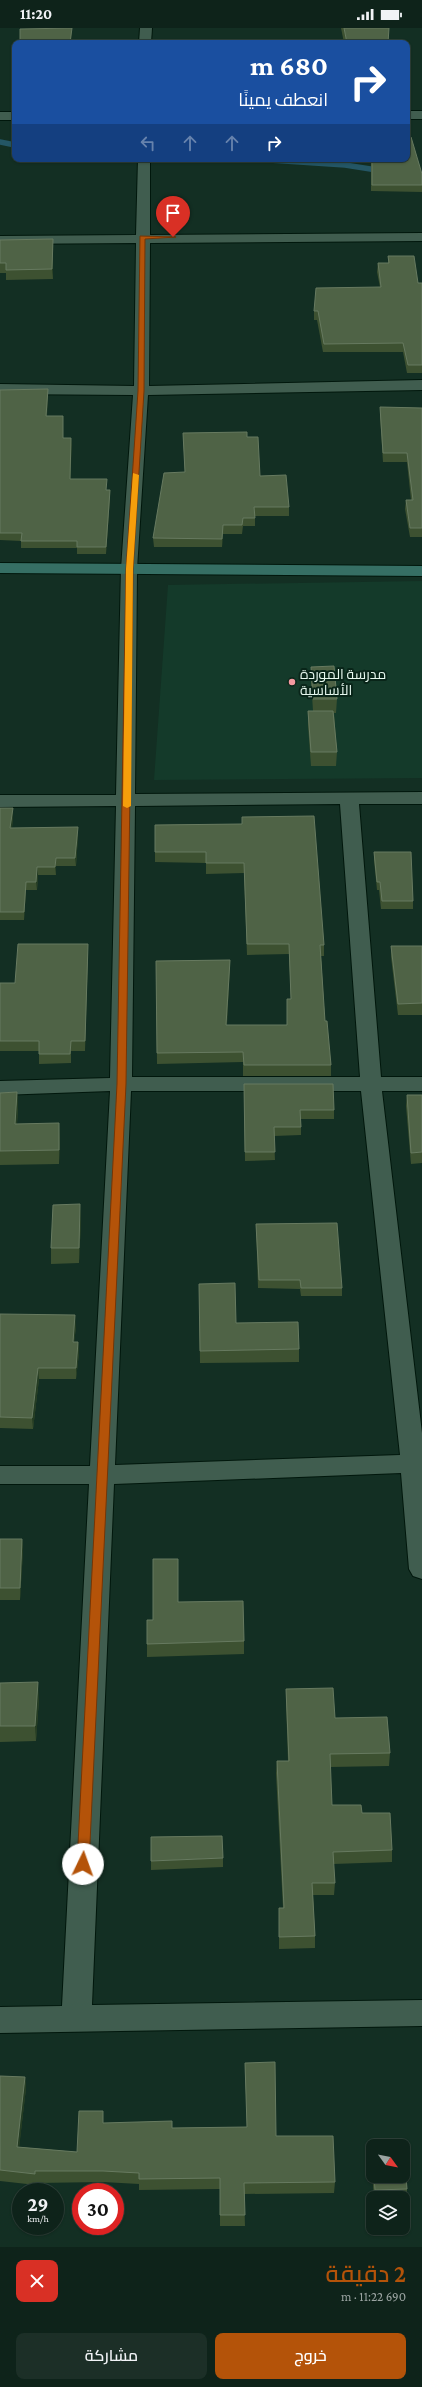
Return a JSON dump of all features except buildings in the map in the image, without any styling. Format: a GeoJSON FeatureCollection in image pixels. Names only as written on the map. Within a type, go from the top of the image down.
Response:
{"type":"FeatureCollection","features":[{"type":"Feature","properties":{"kind":"main road"},"geometry":{"type":"LineString","coordinates":[[0,568],[422,571]]}},
{"type":"Feature","properties":{"kind":"street"},"geometry":{"type":"LineString","coordinates":[[146,28],[146,40]]}},
{"type":"Feature","properties":{"kind":"street"},"geometry":{"type":"LineString","coordinates":[[410,115],[422,115]]}},
{"type":"Feature","properties":{"kind":"street"},"geometry":{"type":"LineString","coordinates":[[0,116],[12,116]]}},
{"type":"Feature","properties":{"kind":"street"},"geometry":{"type":"LineString","coordinates":[[76,2019],[121,1084],[130,569],[141,391],[144,162]]}},
{"type":"Feature","properties":{"kind":"street"},"geometry":{"type":"LineString","coordinates":[[0,240],[422,237]]}},
{"type":"Feature","properties":{"kind":"street"},"geometry":{"type":"LineString","coordinates":[[0,389],[141,391],[422,385]]}},
{"type":"Feature","properties":{"kind":"street"},"geometry":{"type":"LineString","coordinates":[[0,801],[422,798]]}},
{"type":"Feature","properties":{"kind":"street"},"geometry":{"type":"LineString","coordinates":[[349,799],[371,1085],[417,1463],[422,1569]]}},
{"type":"Feature","properties":{"kind":"street"},"geometry":{"type":"LineString","coordinates":[[0,1088],[121,1084],[422,1084]]}},
{"type":"Feature","properties":{"kind":"street"},"geometry":{"type":"LineString","coordinates":[[0,1475],[102,1475],[417,1463]]}},
{"type":"Feature","properties":{"kind":"street"},"geometry":{"type":"LineString","coordinates":[[0,2020],[422,2013]]}},
{"type":"Feature","properties":{"kind":"shaded area","name":"مدرسة الموردة الأساسية"},"geometry":{"type":"Polygon","coordinates":[[[422,581],[422,778],[154,780],[168,585],[422,581]]]}},
{"type":"Feature","properties":{"kind":"waterway"},"geometry":{"type":"LineString","coordinates":[[0,142],[12,144]]}},
{"type":"Feature","properties":{"kind":"waterway"},"geometry":{"type":"LineString","coordinates":[[300,162],[345,165],[383,171]]}},
{"type":"Feature","properties":{"kind":"slow traffic"},"geometry":{"type":"LineString","coordinates":[[127,806],[130,569],[136,475]]}},
{"type":"Feature","properties":{"kind":"place","name":"مدرسة الموردة الأساسية"},"geometry":{"type":"Point","coordinates":[292,682]}},
{"type":"Feature","properties":{"kind":"route"},"geometry":{"type":"LineString","coordinates":[[83,1864],[121,1084],[130,569],[141,391],[142,238],[173,237]]}}]}
